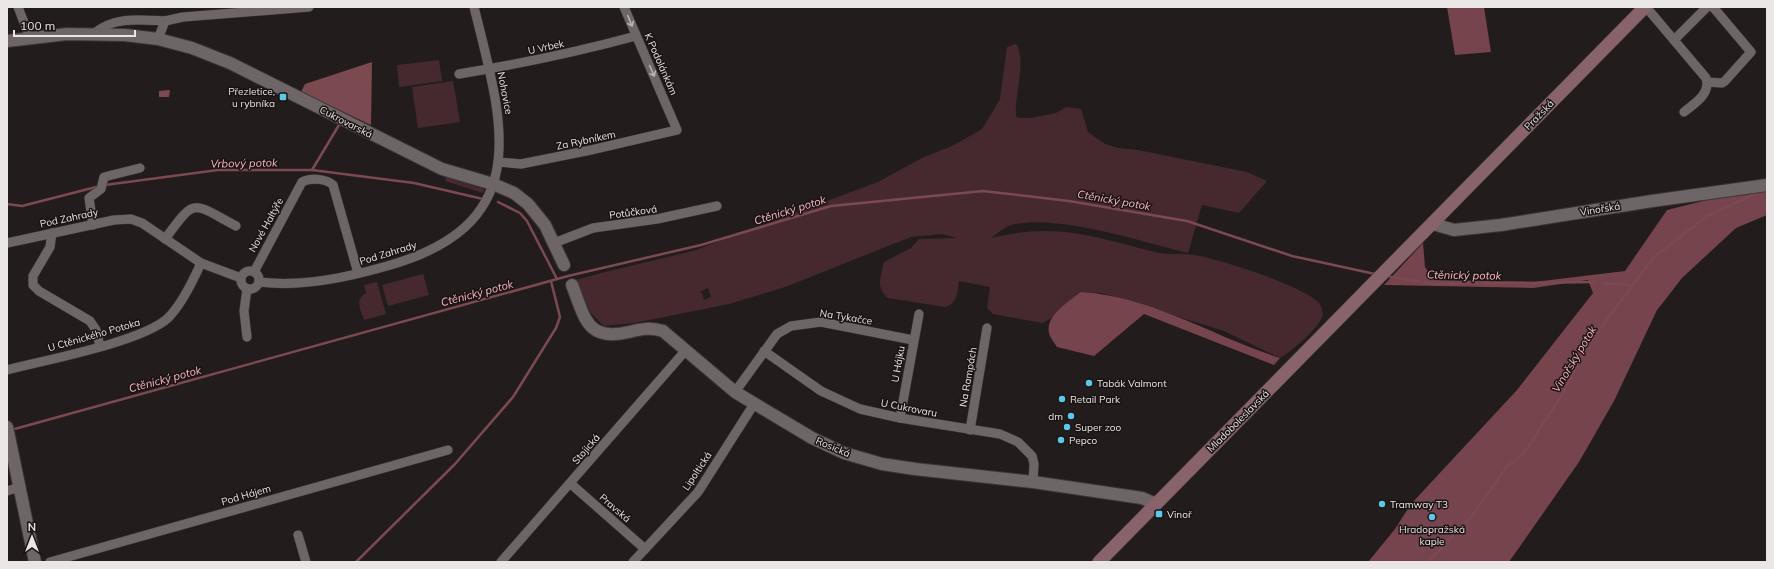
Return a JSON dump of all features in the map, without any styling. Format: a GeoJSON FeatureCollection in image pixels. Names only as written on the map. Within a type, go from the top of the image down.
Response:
{"type":"FeatureCollection","features":[{"type":"Feature","properties":{"kind":"main road","name":"Pražská"},"geometry":{"type":"LineString","coordinates":[[1390,267],[1645,7]]}},
{"type":"Feature","properties":{"kind":"main road","name":"Mladoboleslavská"},"geometry":{"type":"LineString","coordinates":[[1099,562],[1390,267]]}},
{"type":"Feature","properties":{"kind":"street"},"geometry":{"type":"LineString","coordinates":[[18,7],[30,38]]}},
{"type":"Feature","properties":{"kind":"street"},"geometry":{"type":"LineString","coordinates":[[94,34],[100,27],[126,20],[165,21],[183,17],[309,7]]}},
{"type":"Feature","properties":{"kind":"street","name":"Nohavice"},"geometry":{"type":"LineString","coordinates":[[474,7],[489,69],[500,126],[498,162],[493,184]]}},
{"type":"Feature","properties":{"kind":"street","name":"K Podolánkám"},"geometry":{"type":"LineString","coordinates":[[624,7],[677,130]]}},
{"type":"Feature","properties":{"kind":"street"},"geometry":{"type":"LineString","coordinates":[[1645,7],[1702,72],[1707,82],[1706,91],[1702,98],[1684,112]]}},
{"type":"Feature","properties":{"kind":"street"},"geometry":{"type":"LineString","coordinates":[[1674,40],[1707,7]]}},
{"type":"Feature","properties":{"kind":"street"},"geometry":{"type":"LineString","coordinates":[[1707,82],[1722,83],[1725,81],[1751,52],[1713,7]]}},
{"type":"Feature","properties":{"kind":"street"},"geometry":{"type":"LineString","coordinates":[[158,39],[165,21]]}},
{"type":"Feature","properties":{"kind":"street","name":"Cukrovarská"},"geometry":{"type":"LineString","coordinates":[[7,41],[67,34],[94,34],[158,39],[192,48],[230,63],[442,169],[493,184],[514,193],[528,204],[545,225],[564,265]]}},
{"type":"Feature","properties":{"kind":"street","name":"U Vrbek"},"geometry":{"type":"LineString","coordinates":[[458,74],[586,50],[636,36]]}},
{"type":"Feature","properties":{"kind":"street","name":"Za Rybníkem"},"geometry":{"type":"LineString","coordinates":[[498,162],[522,164],[677,130]]}},
{"type":"Feature","properties":{"kind":"street"},"geometry":{"type":"LineString","coordinates":[[93,225],[88,198],[103,185],[104,177],[140,168]]}},
{"type":"Feature","properties":{"kind":"street","name":"Nové Haltýře"},"geometry":{"type":"LineString","coordinates":[[254,272],[302,182],[306,180],[326,181],[333,185],[358,273]]}},
{"type":"Feature","properties":{"kind":"street","name":"Pod Zahrady"},"geometry":{"type":"LineString","coordinates":[[259,282],[297,283],[330,279],[409,260],[428,252],[455,236],[476,216],[493,184]]}},
{"type":"Feature","properties":{"kind":"street","name":"Vinořská"},"geometry":{"type":"LineString","coordinates":[[1433,224],[1454,230],[1501,225],[1652,201],[1767,186]]}},
{"type":"Feature","properties":{"kind":"street","name":"Potůčková"},"geometry":{"type":"LineString","coordinates":[[554,243],[593,228],[657,219],[717,206]]}},
{"type":"Feature","properties":{"kind":"street"},"geometry":{"type":"LineString","coordinates":[[165,239],[186,211],[194,207],[203,209],[236,226]]}},
{"type":"Feature","properties":{"kind":"street","name":"Pod Zahrady"},"geometry":{"type":"LineString","coordinates":[[7,243],[93,225],[131,219],[142,223],[201,263],[241,278]]}},
{"type":"Feature","properties":{"kind":"street"},"geometry":{"type":"LineString","coordinates":[[52,233],[50,247],[33,276],[33,285],[39,291],[90,320],[96,330],[100,346]]}},
{"type":"Feature","properties":{"kind":"street","name":"U Ctěnického Potoka"},"geometry":{"type":"LineString","coordinates":[[7,370],[100,346],[151,329],[167,318],[178,306],[201,263]]}},
{"type":"Feature","properties":{"kind":"street"},"geometry":{"type":"LineString","coordinates":[[246,272],[254,272],[257,275],[259,282],[254,288],[247,289],[243,286],[241,278],[246,272]]}},
{"type":"Feature","properties":{"kind":"street","name":"Rosická"},"geometry":{"type":"LineString","coordinates":[[572,285],[585,319],[597,332],[618,334],[640,330],[656,329],[662,331],[735,392],[812,438],[844,453],[882,464],[1033,482],[1142,498],[1156,504]]}},
{"type":"Feature","properties":{"kind":"street"},"geometry":{"type":"LineString","coordinates":[[247,289],[244,311],[247,336]]}},
{"type":"Feature","properties":{"kind":"street","name":"U Hájku"},"geometry":{"type":"LineString","coordinates":[[900,418],[913,340],[919,314]]}},
{"type":"Feature","properties":{"kind":"street","name":"Na Tykačce"},"geometry":{"type":"LineString","coordinates":[[735,392],[776,334],[785,328],[821,322],[913,340]]}},
{"type":"Feature","properties":{"kind":"street","name":"Na Rampách"},"geometry":{"type":"LineString","coordinates":[[970,430],[988,328]]}},
{"type":"Feature","properties":{"kind":"street","name":"Stojická"},"geometry":{"type":"LineString","coordinates":[[501,562],[571,484],[686,350]]}},
{"type":"Feature","properties":{"kind":"street","name":"U Cukrovaru"},"geometry":{"type":"LineString","coordinates":[[764,351],[821,391],[860,409],[900,418],[1000,434],[1018,442],[1032,456],[1034,464],[1033,482]]}},
{"type":"Feature","properties":{"kind":"street","name":"Lipoltická"},"geometry":{"type":"LineString","coordinates":[[633,562],[698,492],[754,404]]}},
{"type":"Feature","properties":{"kind":"street"},"geometry":{"type":"LineString","coordinates":[[8,431],[36,562]]}},
{"type":"Feature","properties":{"kind":"street","name":"Pod Hájem"},"geometry":{"type":"LineString","coordinates":[[50,562],[448,450]]}},
{"type":"Feature","properties":{"kind":"street","name":"Pravská"},"geometry":{"type":"LineString","coordinates":[[571,484],[645,549]]}},
{"type":"Feature","properties":{"kind":"street"},"geometry":{"type":"LineString","coordinates":[[7,491],[20,487]]}},
{"type":"Feature","properties":{"kind":"street"},"geometry":{"type":"LineString","coordinates":[[298,536],[302,561]]}},
{"type":"Feature","properties":{"kind":"shaded area"},"geometry":{"type":"Polygon","coordinates":[[[1447,7],[1484,7],[1491,52],[1455,55],[1447,7]]]}},
{"type":"Feature","properties":{"kind":"shaded area"},"geometry":{"type":"Polygon","coordinates":[[[1016,44],[1019,51],[1020,68],[1016,108],[1016,116],[1018,118],[1031,118],[1056,113],[1066,107],[1081,109],[1088,132],[1105,144],[1118,148],[1138,150],[1247,172],[1267,181],[1239,213],[1202,205],[1188,253],[1099,230],[1051,223],[1029,222],[1011,225],[991,238],[1024,232],[1045,231],[1074,233],[1159,253],[1195,255],[1241,267],[1280,281],[1310,296],[1319,303],[1323,315],[1311,333],[1292,350],[1280,358],[1224,331],[1102,293],[1081,292],[1053,317],[1043,323],[993,314],[987,308],[990,287],[959,281],[955,300],[945,307],[888,298],[881,290],[880,286],[884,262],[911,248],[919,239],[957,238],[942,234],[911,237],[785,287],[729,304],[634,323],[604,326],[591,313],[576,280],[693,251],[878,182],[922,158],[954,145],[982,129],[1000,99],[1007,47],[1016,44]],[[708,288],[699,292],[702,293],[704,300],[711,297],[708,288]]]}},
{"type":"Feature","properties":{"kind":"shaded area"},"geometry":{"type":"Polygon","coordinates":[[[439,60],[442,81],[399,87],[397,65],[439,60]]]}},
{"type":"Feature","properties":{"kind":"shaded area"},"geometry":{"type":"Polygon","coordinates":[[[372,62],[371,125],[301,92],[305,84],[372,62]]]}},
{"type":"Feature","properties":{"kind":"shaded area"},"geometry":{"type":"Polygon","coordinates":[[[453,81],[460,122],[418,128],[412,87],[453,81]]]}},
{"type":"Feature","properties":{"kind":"shaded area"},"geometry":{"type":"Polygon","coordinates":[[[170,90],[169,97],[159,97],[159,91],[170,90]]]}},
{"type":"Feature","properties":{"kind":"shaded area"},"geometry":{"type":"Polygon","coordinates":[[[446,177],[484,189],[483,193],[445,181],[446,177]]]}},
{"type":"Feature","properties":{"kind":"shaded area"},"geometry":{"type":"Polygon","coordinates":[[[1767,189],[1767,215],[1736,228],[1682,278],[1657,310],[1614,401],[1579,462],[1509,562],[1368,562],[1395,529],[1411,504],[1517,390],[1593,293],[1588,280],[1533,288],[1384,285],[1423,243],[1425,267],[1434,280],[1534,282],[1625,271],[1667,210],[1715,198],[1767,189]]]}},
{"type":"Feature","properties":{"kind":"shaded area"},"geometry":{"type":"Polygon","coordinates":[[[423,274],[429,295],[388,306],[382,285],[423,274]]]}},
{"type":"Feature","properties":{"kind":"shaded area"},"geometry":{"type":"Polygon","coordinates":[[[377,282],[386,314],[364,320],[359,302],[362,296],[366,293],[364,285],[377,282]]]}},
{"type":"Feature","properties":{"kind":"shaded area"},"geometry":{"type":"Polygon","coordinates":[[[1081,292],[1107,295],[1157,309],[1280,358],[1274,365],[1144,314],[1094,356],[1057,347],[1050,336],[1050,323],[1053,317],[1064,305],[1081,292]]]}},
{"type":"Feature","properties":{"kind":"waterway"},"geometry":{"type":"LineString","coordinates":[[312,170],[339,125]]}},
{"type":"Feature","properties":{"kind":"waterway","name":"Vrbový potok"},"geometry":{"type":"LineString","coordinates":[[105,185],[218,170],[312,170],[414,183],[483,199]]}},
{"type":"Feature","properties":{"kind":"waterway","name":"Vrbový potok"},"geometry":{"type":"LineString","coordinates":[[7,204],[22,206],[100,186]]}},
{"type":"Feature","properties":{"kind":"waterway","name":"Ctěnický potok"},"geometry":{"type":"LineString","coordinates":[[11,430],[568,276],[701,245],[831,206],[983,191],[1069,201],[1187,221],[1292,256],[1375,274]]}},
{"type":"Feature","properties":{"kind":"waterway","name":"Vinořský potok"},"geometry":{"type":"LineString","coordinates":[[1428,562],[1471,517],[1506,468],[1524,453],[1562,395],[1590,342],[1653,258],[1707,216],[1759,192]]}},
{"type":"Feature","properties":{"kind":"waterway","name":"Vrbový potok"},"geometry":{"type":"LineString","coordinates":[[498,202],[520,213],[527,221],[557,279]]}},
{"type":"Feature","properties":{"kind":"waterway","name":"Ctěnický potok"},"geometry":{"type":"LineString","coordinates":[[1386,276],[1435,284],[1594,282]]}},
{"type":"Feature","properties":{"kind":"waterway"},"geometry":{"type":"LineString","coordinates":[[356,562],[455,464],[513,397],[556,328],[560,317],[551,281]]}},
{"type":"Feature","properties":{"kind":"waterway","name":"Ctěnický potok"},"geometry":{"type":"LineString","coordinates":[[1604,283],[1632,285]]}},
{"type":"Feature","properties":{"kind":"place","name":"Přezletice, u rybníka"},"geometry":{"type":"Point","coordinates":[283,97]}},
{"type":"Feature","properties":{"kind":"place","name":"Tabák Valmont"},"geometry":{"type":"Point","coordinates":[1089,383]}},
{"type":"Feature","properties":{"kind":"place","name":"Retail Park"},"geometry":{"type":"Point","coordinates":[1062,399]}},
{"type":"Feature","properties":{"kind":"place","name":"dm"},"geometry":{"type":"Point","coordinates":[1071,416]}},
{"type":"Feature","properties":{"kind":"place","name":"Super zoo"},"geometry":{"type":"Point","coordinates":[1067,427]}},
{"type":"Feature","properties":{"kind":"place","name":"Pepco"},"geometry":{"type":"Point","coordinates":[1061,440]}},
{"type":"Feature","properties":{"kind":"place","name":"Tramway T3"},"geometry":{"type":"Point","coordinates":[1382,504]}},
{"type":"Feature","properties":{"kind":"place","name":"Vinoř"},"geometry":{"type":"Point","coordinates":[1159,514]}},
{"type":"Feature","properties":{"kind":"place","name":"Hradopražská kaple"},"geometry":{"type":"Point","coordinates":[1432,517]}}]}
